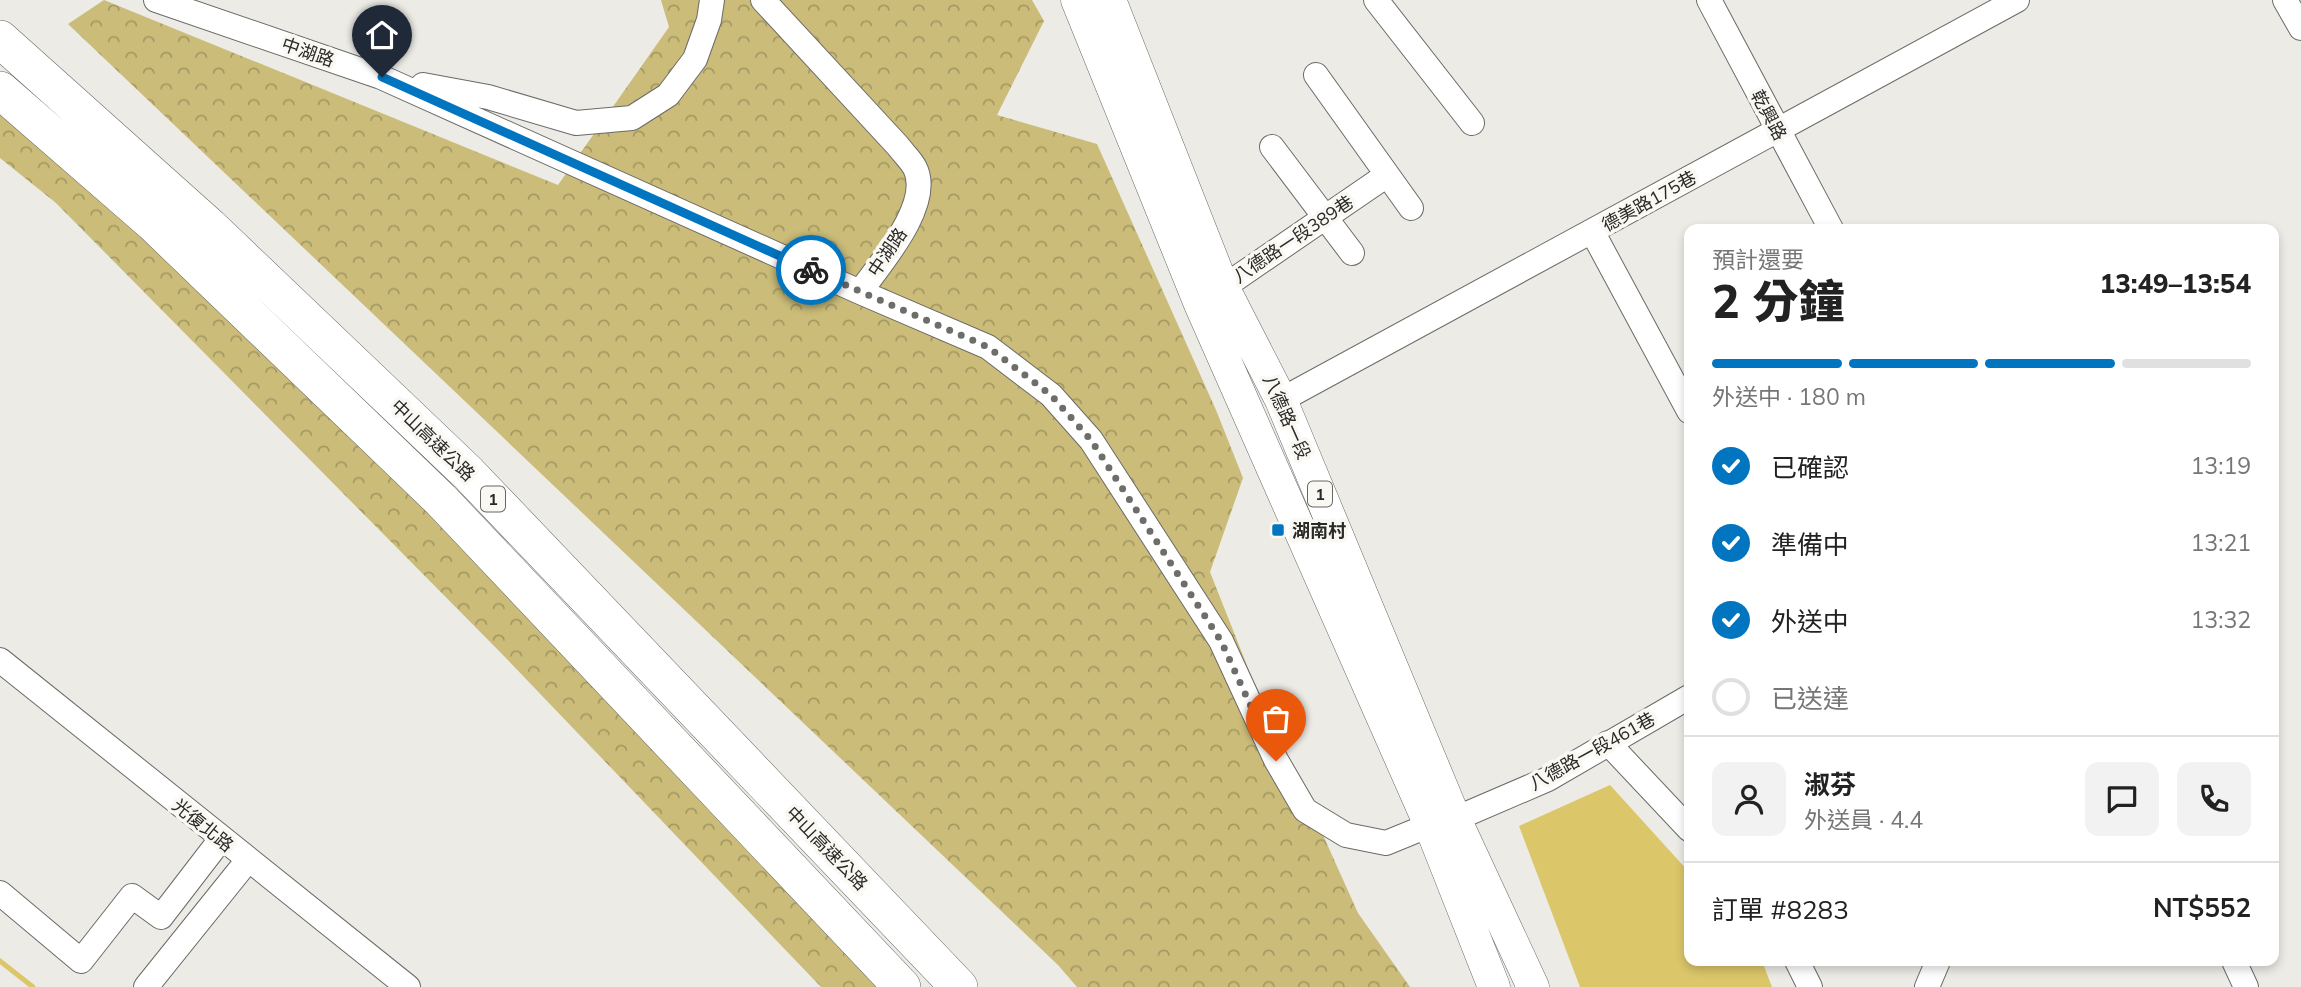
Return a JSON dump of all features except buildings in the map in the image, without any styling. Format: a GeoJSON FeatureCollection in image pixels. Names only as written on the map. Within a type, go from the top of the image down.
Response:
{"type":"FeatureCollection","features":[{"type":"Feature","properties":{"kind":"highway","name":"中山高速公路"},"geometry":{"type":"LineString","coordinates":[[0,39],[210,227],[468,473],[959,987]]}},
{"type":"Feature","properties":{"kind":"highway","name":"1"},"geometry":{"type":"LineString","coordinates":[[0,90],[153,223],[441,500],[902,987]]}},
{"type":"Feature","properties":{"kind":"main road","name":"八德路一段"},"geometry":{"type":"LineString","coordinates":[[1077,0],[1211,295],[1442,822],[1533,987]]}},
{"type":"Feature","properties":{"kind":"main road","name":"八德路一段"},"geometry":{"type":"LineString","coordinates":[[1110,0],[1211,295],[1281,400],[1442,822],[1494,987]]}},
{"type":"Feature","properties":{"kind":"street","name":"中湖路"},"geometry":{"type":"LineString","coordinates":[[156,0],[382,77],[860,292],[909,219],[918,195],[916,170],[898,146],[766,3]]}},
{"type":"Feature","properties":{"kind":"street"},"geometry":{"type":"LineString","coordinates":[[382,77],[488,97],[576,123],[632,118],[668,95],[695,59],[709,20],[712,0]]}},
{"type":"Feature","properties":{"kind":"street"},"geometry":{"type":"LineString","coordinates":[[1376,0],[1472,123]]}},
{"type":"Feature","properties":{"kind":"street","name":"乾興路"},"geometry":{"type":"LineString","coordinates":[[1709,0],[1828,224]]}},
{"type":"Feature","properties":{"kind":"street","name":"德美路175巷"},"geometry":{"type":"LineString","coordinates":[[1281,400],[2017,0]]}},
{"type":"Feature","properties":{"kind":"street"},"geometry":{"type":"LineString","coordinates":[[2285,0],[2301,29]]}},
{"type":"Feature","properties":{"kind":"street"},"geometry":{"type":"LineString","coordinates":[[1316,75],[1411,208]]}},
{"type":"Feature","properties":{"kind":"street"},"geometry":{"type":"LineString","coordinates":[[1272,146],[1352,253]]}},
{"type":"Feature","properties":{"kind":"street","name":"八德路一段389巷"},"geometry":{"type":"LineString","coordinates":[[1211,295],[1387,175]]}},
{"type":"Feature","properties":{"kind":"street"},"geometry":{"type":"LineString","coordinates":[[1592,233],[1684,402]]}},
{"type":"Feature","properties":{"kind":"street","name":"八德路一段461巷"},"geometry":{"type":"LineString","coordinates":[[860,292],[988,347],[1051,395],[1091,440],[1221,641],[1276,761],[1305,810],[1346,835],[1386,843],[1442,822],[1548,779],[1684,700]]}},
{"type":"Feature","properties":{"kind":"street","name":"光復北路"},"geometry":{"type":"LineString","coordinates":[[0,660],[408,987]]}},
{"type":"Feature","properties":{"kind":"street"},"geometry":{"type":"LineString","coordinates":[[1608,743],[1684,824]]}},
{"type":"Feature","properties":{"kind":"street"},"geometry":{"type":"LineString","coordinates":[[0,892],[81,961],[132,896],[161,917],[220,839]]}},
{"type":"Feature","properties":{"kind":"street"},"geometry":{"type":"LineString","coordinates":[[146,987],[248,860]]}},
{"type":"Feature","properties":{"kind":"street"},"geometry":{"type":"LineString","coordinates":[[1800,966],[1810,987]]}},
{"type":"Feature","properties":{"kind":"street"},"geometry":{"type":"LineString","coordinates":[[1927,987],[1936,966]]}},
{"type":"Feature","properties":{"kind":"street"},"geometry":{"type":"LineString","coordinates":[[2236,966],[2246,987]]}},
{"type":"Feature","properties":{"kind":"green space"},"geometry":{"type":"Polygon","coordinates":[[[104,0],[558,185],[669,27],[661,0],[1032,0],[1044,21],[997,115],[1097,144],[1216,410],[1243,478],[1210,572],[1250,673],[1358,913],[1410,987],[1077,987],[1058,965],[68,24],[104,0]]]}},
{"type":"Feature","properties":{"kind":"green space"},"geometry":{"type":"Polygon","coordinates":[[[0,97],[152,228],[649,738],[883,987],[821,987],[503,655],[56,203],[0,158],[0,97]]]}},
{"type":"Feature","properties":{"kind":"shaded area"},"geometry":{"type":"Polygon","coordinates":[[[1610,785],[1684,866],[1684,966],[1764,966],[1772,987],[1580,987],[1519,826],[1610,785]]]}},
{"type":"Feature","properties":{"kind":"waterway"},"geometry":{"type":"LineString","coordinates":[[0,961],[33,987]]}},
{"type":"Feature","properties":{"kind":"way so far"},"geometry":{"type":"LineString","coordinates":[[811,270],[988,347],[1051,395],[1091,440],[1221,641],[1276,761]]}},
{"type":"Feature","properties":{"kind":"place","name":"湖南村"},"geometry":{"type":"Point","coordinates":[1278,530]}},
{"type":"Feature","properties":{"kind":"route"},"geometry":{"type":"LineString","coordinates":[[382,77],[811,270]]}}]}
